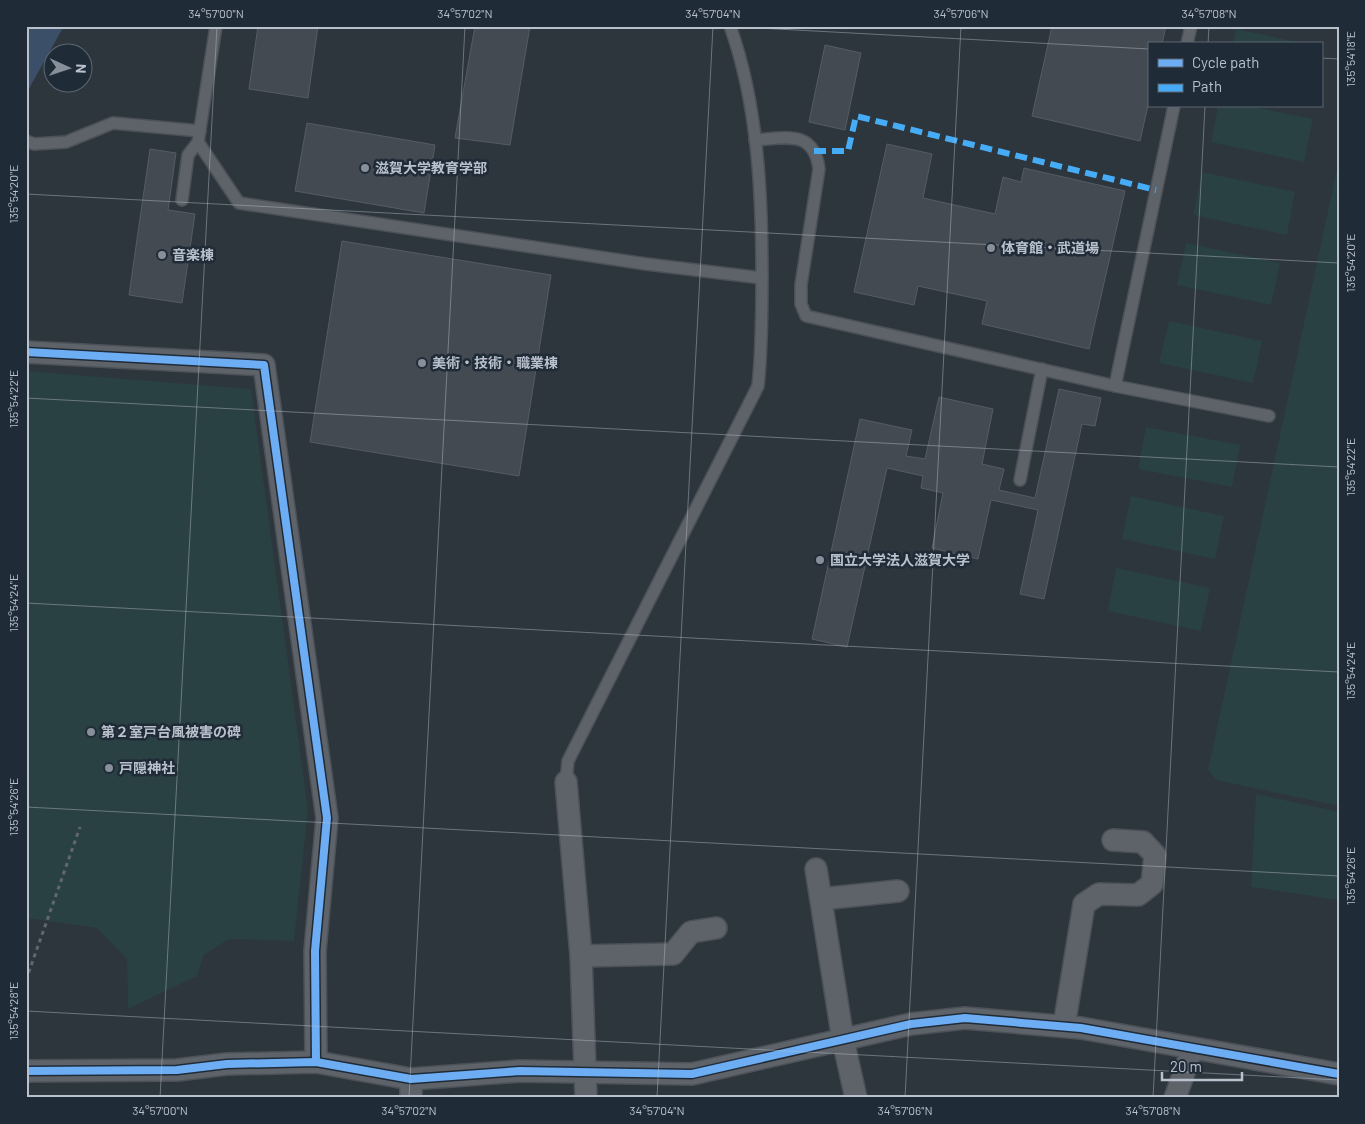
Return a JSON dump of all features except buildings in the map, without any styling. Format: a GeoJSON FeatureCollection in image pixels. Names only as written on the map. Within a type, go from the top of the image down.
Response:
{"type":"FeatureCollection","features":[{"type":"Feature","properties":{"kind":"street"},"geometry":{"type":"LineString","coordinates":[[26,352],[264,365],[326,818],[315,951],[316,1062]]}},
{"type":"Feature","properties":{"kind":"street"},"geometry":{"type":"LineString","coordinates":[[566,782],[582,956],[586,1098]]}},
{"type":"Feature","properties":{"kind":"street"},"geometry":{"type":"LineString","coordinates":[[1064,1026],[1084,904],[1099,894],[1138,895],[1152,884],[1155,855],[1144,842],[1113,840]]}},
{"type":"Feature","properties":{"kind":"street"},"geometry":{"type":"LineString","coordinates":[[816,869],[843,1040],[856,1098]]}},
{"type":"Feature","properties":{"kind":"street"},"geometry":{"type":"LineString","coordinates":[[821,899],[898,891]]}},
{"type":"Feature","properties":{"kind":"street"},"geometry":{"type":"LineString","coordinates":[[582,956],[673,954],[691,932],[716,928]]}},
{"type":"Feature","properties":{"kind":"street"},"geometry":{"type":"LineString","coordinates":[[26,1071],[178,1070],[226,1064],[316,1062],[411,1088],[520,1071],[692,1074],[911,1024],[965,1018],[1064,1026],[1192,1050],[1339,1074]]}},
{"type":"Feature","properties":{"kind":"street"},"geometry":{"type":"LineString","coordinates":[[1175,1098],[1192,1050]]}},
{"type":"Feature","properties":{"kind":"lane"},"geometry":{"type":"LineString","coordinates":[[182,200],[188,155],[199,136],[216,26]]}},
{"type":"Feature","properties":{"kind":"lane"},"geometry":{"type":"LineString","coordinates":[[566,782],[568,761],[758,386],[762,355],[762,203],[755,140],[737,46],[730,26]]}},
{"type":"Feature","properties":{"kind":"lane"},"geometry":{"type":"LineString","coordinates":[[1187,42],[1191,26]]}},
{"type":"Feature","properties":{"kind":"lane"},"geometry":{"type":"LineString","coordinates":[[1115,386],[1174,108]]}},
{"type":"Feature","properties":{"kind":"lane"},"geometry":{"type":"LineString","coordinates":[[26,141],[34,144],[66,142],[113,124],[199,136]]}},
{"type":"Feature","properties":{"kind":"lane"},"geometry":{"type":"LineString","coordinates":[[199,136],[239,202],[646,264],[762,278]]}},
{"type":"Feature","properties":{"kind":"lane"},"geometry":{"type":"LineString","coordinates":[[755,140],[801,139],[811,145],[817,156],[819,169],[801,285],[800,304],[806,316],[1115,386],[1268,416]]}},
{"type":"Feature","properties":{"kind":"lane"},"geometry":{"type":"LineString","coordinates":[[1020,480],[1042,369]]}},
{"type":"Feature","properties":{"kind":"path"},"geometry":{"type":"LineString","coordinates":[[26,980],[80,828]]}},
{"type":"Feature","properties":{"kind":"green space"},"geometry":{"type":"Polygon","coordinates":[[[1236,29],[1298,42],[1233,42],[1236,29]]]}},
{"type":"Feature","properties":{"kind":"green space"},"geometry":{"type":"Polygon","coordinates":[[[1218,108],[1260,108],[1313,119],[1304,162],[1211,142],[1218,108]]]}},
{"type":"Feature","properties":{"kind":"green space"},"geometry":{"type":"Polygon","coordinates":[[[1339,160],[1339,806],[1216,780],[1208,770],[1339,160]]]}},
{"type":"Feature","properties":{"kind":"green space"},"geometry":{"type":"Polygon","coordinates":[[[1202,172],[1295,192],[1287,235],[1193,215],[1202,172]]]}},
{"type":"Feature","properties":{"kind":"green space"},"geometry":{"type":"Polygon","coordinates":[[[1186,243],[1280,263],[1271,305],[1177,285],[1186,243]]]}},
{"type":"Feature","properties":{"kind":"green space"},"geometry":{"type":"Polygon","coordinates":[[[1169,321],[1262,341],[1253,383],[1159,363],[1169,321]]]}},
{"type":"Feature","properties":{"kind":"green space"},"geometry":{"type":"Polygon","coordinates":[[[26,371],[251,389],[308,810],[294,941],[229,939],[204,955],[197,976],[128,1009],[127,959],[97,928],[26,918],[26,371]]]}},
{"type":"Feature","properties":{"kind":"green space"},"geometry":{"type":"Polygon","coordinates":[[[1146,427],[1240,445],[1232,487],[1138,469],[1146,427]]]}},
{"type":"Feature","properties":{"kind":"green space"},"geometry":{"type":"Polygon","coordinates":[[[1131,496],[1224,516],[1215,559],[1122,539],[1131,496]]]}},
{"type":"Feature","properties":{"kind":"green space"},"geometry":{"type":"Polygon","coordinates":[[[1116,568],[1210,588],[1201,631],[1108,611],[1116,568]]]}},
{"type":"Feature","properties":{"kind":"green space"},"geometry":{"type":"Polygon","coordinates":[[[1256,794],[1339,812],[1339,900],[1251,887],[1256,794]]]}},
{"type":"Feature","properties":{"kind":"water"},"geometry":{"type":"Polygon","coordinates":[[[26,26],[64,26],[55,42],[42,42],[42,65],[26,94],[26,26]]]}},
{"type":"Feature","properties":{"kind":"marked path"},"geometry":{"type":"LineString","coordinates":[[814,151],[848,151],[856,116],[1156,190]]}},
{"type":"Feature","properties":{"kind":"cycle path"},"geometry":{"type":"LineString","coordinates":[[26,352],[264,365],[327,818],[315,951],[316,1062]]}},
{"type":"Feature","properties":{"kind":"cycle path"},"geometry":{"type":"LineString","coordinates":[[26,1071],[177,1070],[227,1064],[316,1062],[411,1079],[520,1071],[692,1074],[911,1024],[965,1018],[1081,1028],[1339,1074]]}},
{"type":"Feature","properties":{"kind":"place","name":"滋賀大学教育学部"},"geometry":{"type":"Point","coordinates":[365,168]}},
{"type":"Feature","properties":{"kind":"place","name":"体育館・武道場"},"geometry":{"type":"Point","coordinates":[991,248]}},
{"type":"Feature","properties":{"kind":"place","name":"音楽棟"},"geometry":{"type":"Point","coordinates":[162,255]}},
{"type":"Feature","properties":{"kind":"place","name":"美術・技術・職業棟"},"geometry":{"type":"Point","coordinates":[422,363]}},
{"type":"Feature","properties":{"kind":"place","name":"国立大学法人滋賀大学"},"geometry":{"type":"Point","coordinates":[820,560]}},
{"type":"Feature","properties":{"kind":"place","name":"第２室戸台風被害の碑"},"geometry":{"type":"Point","coordinates":[91,732]}},
{"type":"Feature","properties":{"kind":"place","name":"戸隠神社"},"geometry":{"type":"Point","coordinates":[109,768]}}]}
